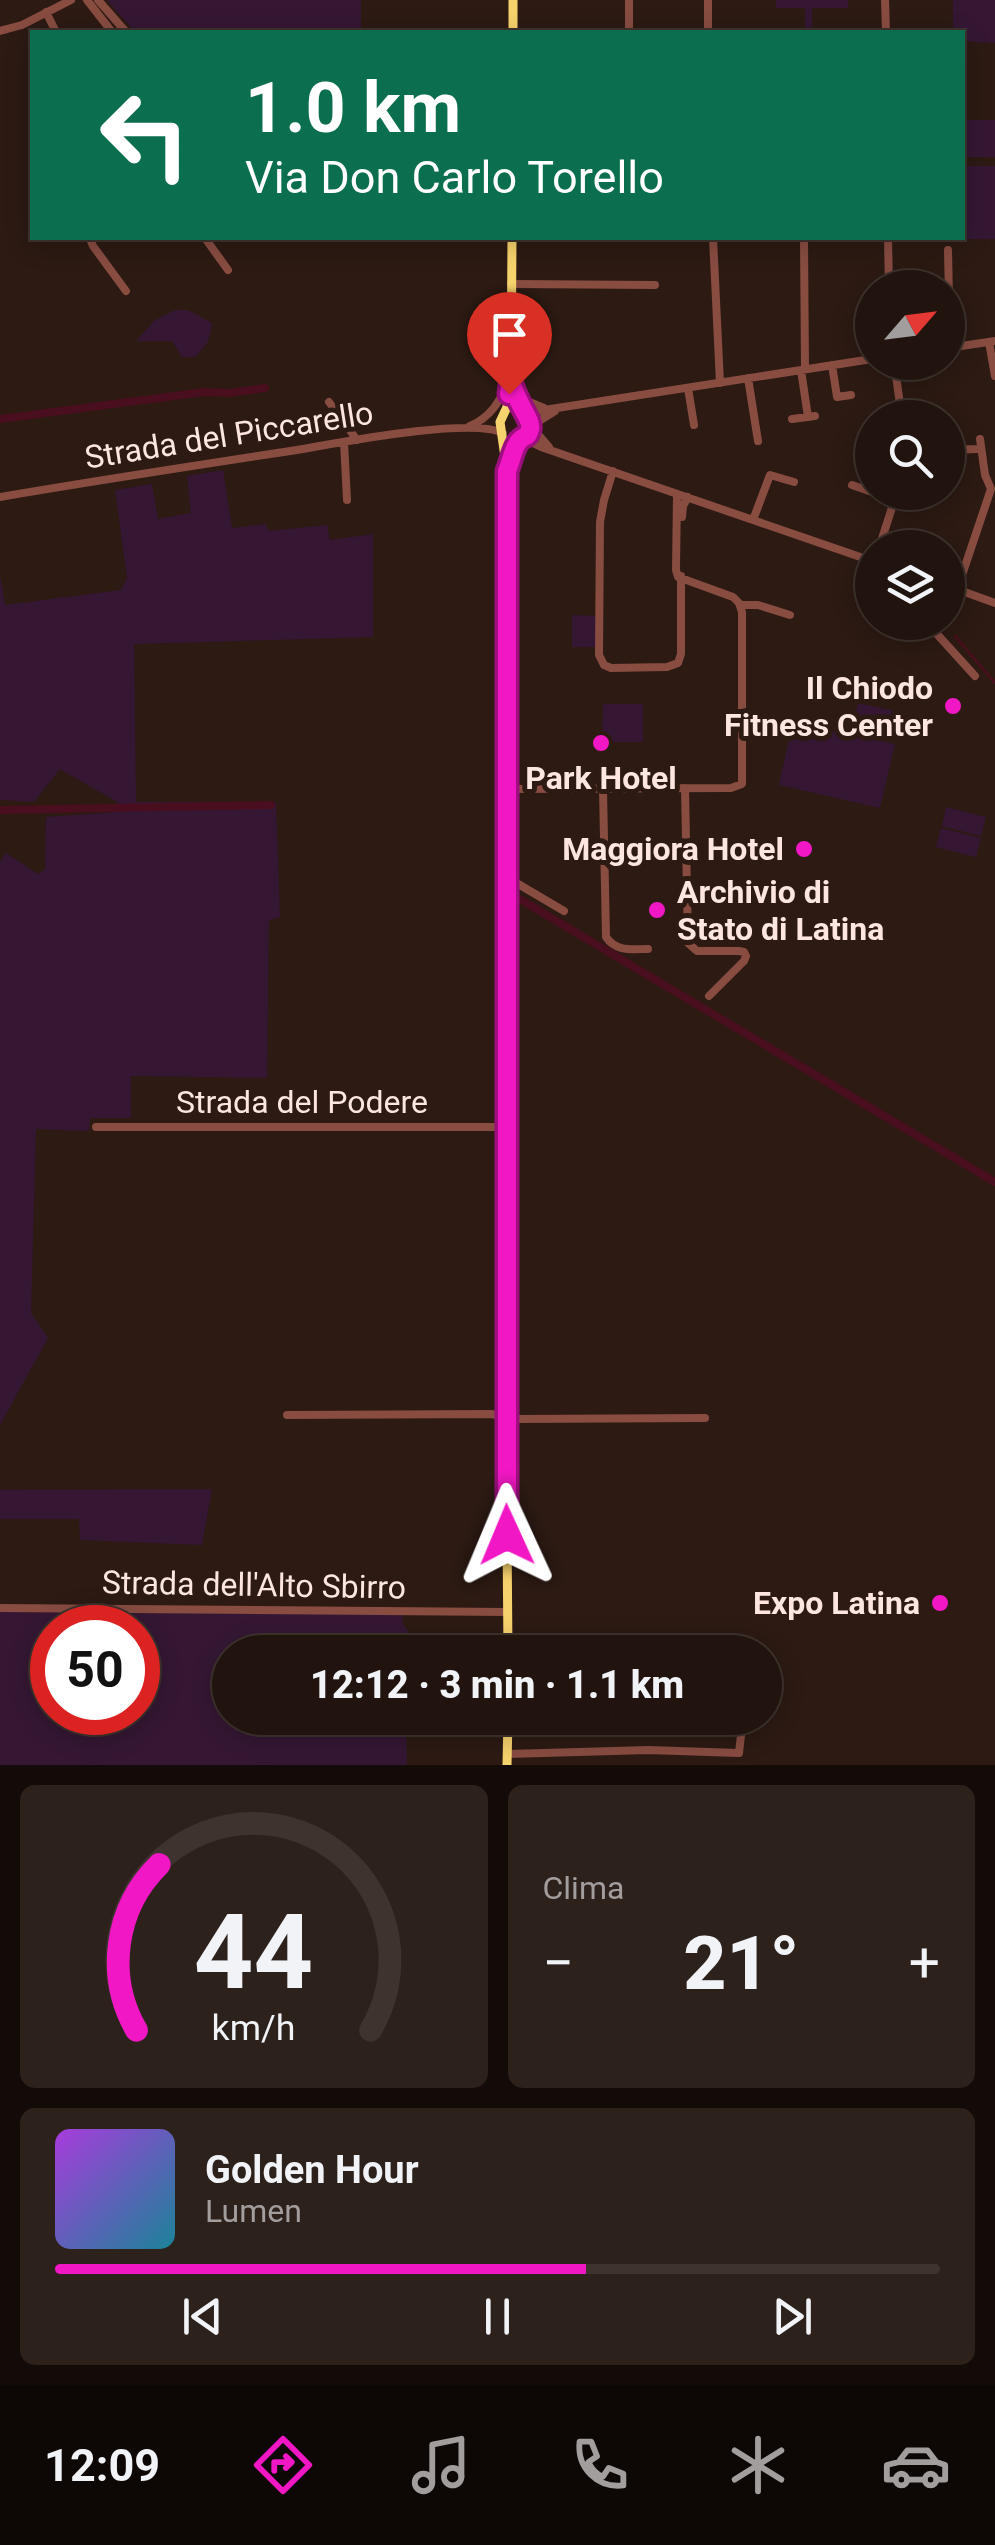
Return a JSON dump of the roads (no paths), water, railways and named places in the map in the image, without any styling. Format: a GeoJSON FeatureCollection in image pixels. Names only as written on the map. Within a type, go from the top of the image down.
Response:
{"type":"FeatureCollection","features":[{"type":"Feature","properties":{"kind":"main road"},"geometry":{"type":"LineString","coordinates":[[513,0],[513,30]]}},
{"type":"Feature","properties":{"kind":"main road"},"geometry":{"type":"LineString","coordinates":[[507,471],[531,426],[514,394],[511,378],[512,240]]}},
{"type":"Feature","properties":{"kind":"main road"},"geometry":{"type":"LineString","coordinates":[[508,1635],[507,471],[500,422],[511,378]]}},
{"type":"Feature","properties":{"kind":"main road"},"geometry":{"type":"LineString","coordinates":[[503,416],[514,410],[524,413]]}},
{"type":"Feature","properties":{"kind":"main road"},"geometry":{"type":"LineString","coordinates":[[503,433],[509,439],[521,439]]}},
{"type":"Feature","properties":{"kind":"main road"},"geometry":{"type":"LineString","coordinates":[[507,1760],[508,1735]]}},
{"type":"Feature","properties":{"kind":"street"},"geometry":{"type":"LineString","coordinates":[[0,31],[22,25],[72,0]]}},
{"type":"Feature","properties":{"kind":"street"},"geometry":{"type":"LineString","coordinates":[[87,0],[110,30]]}},
{"type":"Feature","properties":{"kind":"street"},"geometry":{"type":"LineString","coordinates":[[98,0],[124,30]]}},
{"type":"Feature","properties":{"kind":"street"},"geometry":{"type":"LineString","coordinates":[[629,0],[630,30]]}},
{"type":"Feature","properties":{"kind":"street"},"geometry":{"type":"LineString","coordinates":[[708,0],[708,30]]}},
{"type":"Feature","properties":{"kind":"street"},"geometry":{"type":"LineString","coordinates":[[886,0],[886,30]]}},
{"type":"Feature","properties":{"kind":"street"},"geometry":{"type":"LineString","coordinates":[[46,12],[55,30]]}},
{"type":"Feature","properties":{"kind":"street"},"geometry":{"type":"LineString","coordinates":[[92,240],[92,246],[126,291]]}},
{"type":"Feature","properties":{"kind":"street"},"geometry":{"type":"LineString","coordinates":[[206,240],[228,270]]}},
{"type":"Feature","properties":{"kind":"street"},"geometry":{"type":"LineString","coordinates":[[714,240],[720,383]]}},
{"type":"Feature","properties":{"kind":"street"},"geometry":{"type":"LineString","coordinates":[[792,419],[812,417],[803,369],[804,240]]}},
{"type":"Feature","properties":{"kind":"street"},"geometry":{"type":"LineString","coordinates":[[888,240],[889,270]]}},
{"type":"Feature","properties":{"kind":"street"},"geometry":{"type":"LineString","coordinates":[[948,250],[948,270]]}},
{"type":"Feature","properties":{"kind":"street"},"geometry":{"type":"LineString","coordinates":[[512,284],[655,286]]}},
{"type":"Feature","properties":{"kind":"street"},"geometry":{"type":"LineString","coordinates":[[965,346],[992,342],[995,376]]}},
{"type":"Feature","properties":{"kind":"street"},"geometry":{"type":"LineString","coordinates":[[524,413],[855,361]]}},
{"type":"Feature","properties":{"kind":"street"},"geometry":{"type":"LineString","coordinates":[[832,365],[837,397],[852,395]]}},
{"type":"Feature","properties":{"kind":"street"},"geometry":{"type":"LineString","coordinates":[[511,378],[527,402],[548,409]]}},
{"type":"Feature","properties":{"kind":"street"},"geometry":{"type":"LineString","coordinates":[[506,456],[495,438],[479,425],[496,407],[511,378]]}},
{"type":"Feature","properties":{"kind":"street"},"geometry":{"type":"LineString","coordinates":[[748,378],[758,441]]}},
{"type":"Feature","properties":{"kind":"street"},"geometry":{"type":"LineString","coordinates":[[688,388],[694,425]]}},
{"type":"Feature","properties":{"kind":"street"},"geometry":{"type":"LineString","coordinates":[[329,402],[357,440]]}},
{"type":"Feature","properties":{"kind":"street"},"geometry":{"type":"LineString","coordinates":[[553,450],[531,426],[562,406]]}},
{"type":"Feature","properties":{"kind":"street","name":"Strada del Piccarello"},"geometry":{"type":"LineString","coordinates":[[0,497],[357,440],[466,428],[503,416]]}},
{"type":"Feature","properties":{"kind":"street","name":"Strada del Piccarello"},"geometry":{"type":"LineString","coordinates":[[479,425],[503,433]]}},
{"type":"Feature","properties":{"kind":"street"},"geometry":{"type":"LineString","coordinates":[[521,439],[855,555]]}},
{"type":"Feature","properties":{"kind":"street"},"geometry":{"type":"LineString","coordinates":[[965,554],[990,489],[980,439]]}},
{"type":"Feature","properties":{"kind":"street"},"geometry":{"type":"LineString","coordinates":[[344,442],[347,500]]}},
{"type":"Feature","properties":{"kind":"street"},"geometry":{"type":"LineString","coordinates":[[965,450],[976,450]]}},
{"type":"Feature","properties":{"kind":"street"},"geometry":{"type":"LineString","coordinates":[[613,471],[600,522],[600,660],[604,666],[668,667],[678,663],[681,656],[677,494]]}},
{"type":"Feature","properties":{"kind":"street"},"geometry":{"type":"LineString","coordinates":[[753,520],[768,476],[794,482]]}},
{"type":"Feature","properties":{"kind":"street"},"geometry":{"type":"LineString","coordinates":[[679,576],[682,512],[688,497]]}},
{"type":"Feature","properties":{"kind":"street"},"geometry":{"type":"LineString","coordinates":[[507,790],[731,788],[742,784],[744,624],[740,604],[733,597],[679,576]]}},
{"type":"Feature","properties":{"kind":"street"},"geometry":{"type":"LineString","coordinates":[[965,593],[995,603]]}},
{"type":"Feature","properties":{"kind":"street"},"geometry":{"type":"LineString","coordinates":[[740,604],[790,615]]}},
{"type":"Feature","properties":{"kind":"street"},"geometry":{"type":"LineString","coordinates":[[942,640],[975,676]]}},
{"type":"Feature","properties":{"kind":"street"},"geometry":{"type":"LineString","coordinates":[[603,788],[606,937],[618,948],[648,949]]}},
{"type":"Feature","properties":{"kind":"street"},"geometry":{"type":"LineString","coordinates":[[686,788],[688,943],[697,952],[742,951],[746,956],[710,996]]}},
{"type":"Feature","properties":{"kind":"street"},"geometry":{"type":"LineString","coordinates":[[508,878],[564,911]]}},
{"type":"Feature","properties":{"kind":"street","name":"Strada del Podere"},"geometry":{"type":"LineString","coordinates":[[96,1127],[508,1127]]}},
{"type":"Feature","properties":{"kind":"street"},"geometry":{"type":"LineString","coordinates":[[287,1415],[705,1418]]}},
{"type":"Feature","properties":{"kind":"street","name":"Strada dell'Alto Sbirro"},"geometry":{"type":"LineString","coordinates":[[0,1608],[508,1612]]}},
{"type":"Feature","properties":{"kind":"street"},"geometry":{"type":"LineString","coordinates":[[507,1760],[648,1750],[738,1753],[740,1735]]}},
{"type":"Feature","properties":{"kind":"street"},"geometry":{"type":"LineString","coordinates":[[714,1765],[716,1752]]}},
{"type":"Feature","properties":{"kind":"waterway"},"geometry":{"type":"LineString","coordinates":[[0,419],[204,392],[265,388]]}},
{"type":"Feature","properties":{"kind":"waterway"},"geometry":{"type":"LineString","coordinates":[[958,640],[995,683]]}},
{"type":"Feature","properties":{"kind":"waterway"},"geometry":{"type":"LineString","coordinates":[[0,810],[271,805]]}},
{"type":"Feature","properties":{"kind":"waterway"},"geometry":{"type":"LineString","coordinates":[[518,898],[995,1182]]}},
{"type":"Feature","properties":{"kind":"place","name":"Il Chiodo Fitness Center"},"geometry":{"type":"Point","coordinates":[953,706]}},
{"type":"Feature","properties":{"kind":"place","name":"Park Hotel"},"geometry":{"type":"Point","coordinates":[601,743]}},
{"type":"Feature","properties":{"kind":"place","name":"Maggiora Hotel"},"geometry":{"type":"Point","coordinates":[804,849]}},
{"type":"Feature","properties":{"kind":"place","name":"Archivio di Stato di Latina"},"geometry":{"type":"Point","coordinates":[657,910]}},
{"type":"Feature","properties":{"kind":"place","name":"Expo Latina"},"geometry":{"type":"Point","coordinates":[940,1603]}}]}
